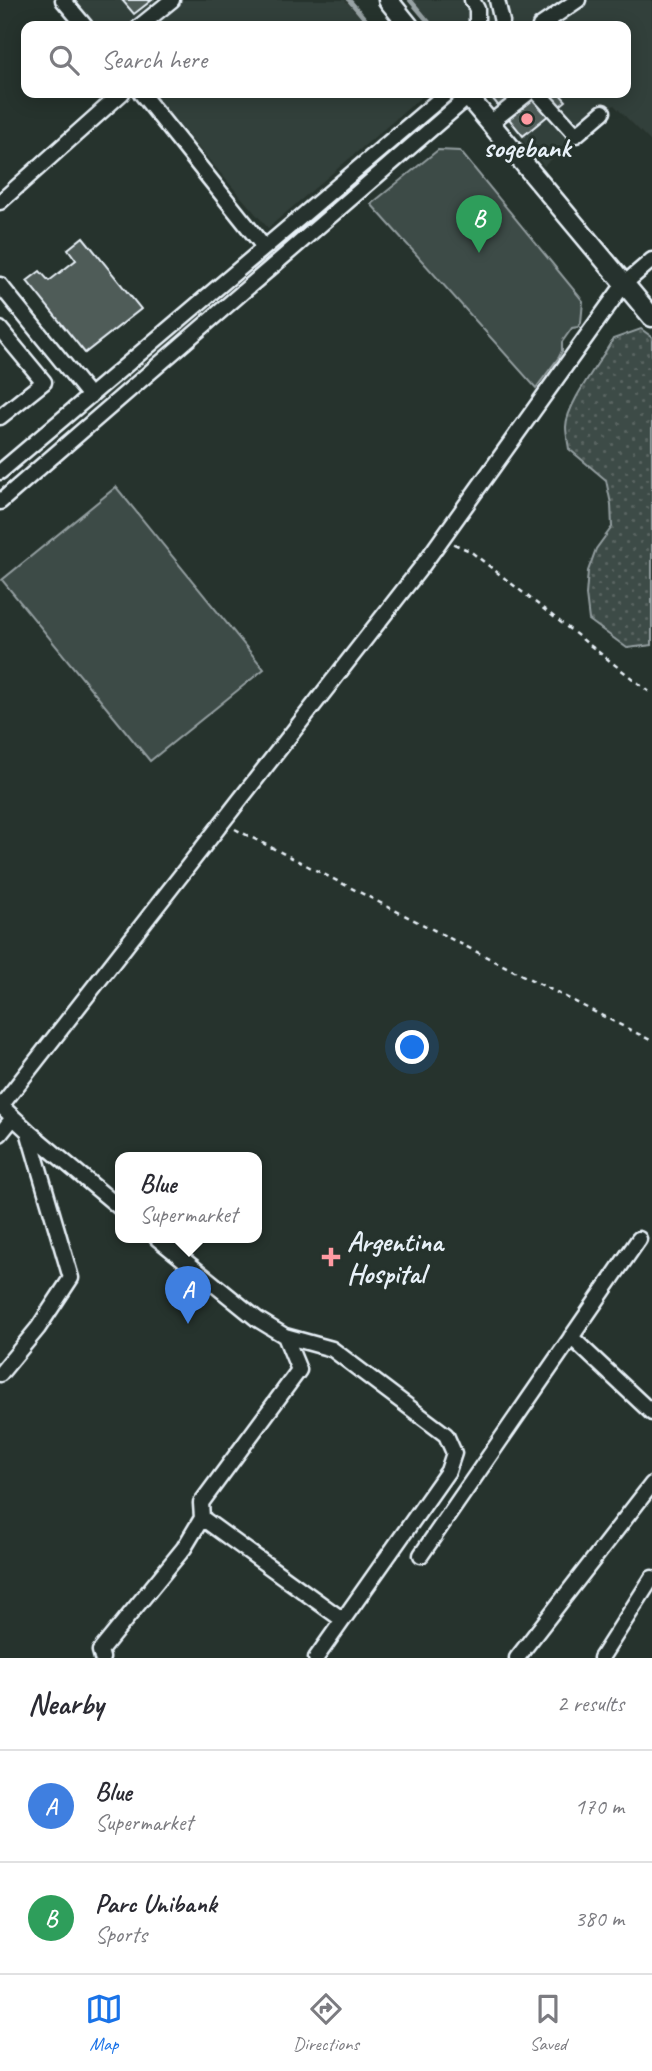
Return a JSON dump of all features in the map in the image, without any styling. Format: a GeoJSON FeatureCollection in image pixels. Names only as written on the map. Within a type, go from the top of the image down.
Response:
{"type":"FeatureCollection","features":[{"type":"Feature","properties":{"kind":"main road"},"geometry":{"type":"LineString","coordinates":[[387,0],[406,21]]}},
{"type":"Feature","properties":{"kind":"main road"},"geometry":{"type":"LineString","coordinates":[[469,98],[652,317]]}},
{"type":"Feature","properties":{"kind":"street"},"geometry":{"type":"LineString","coordinates":[[63,0],[81,21]]}},
{"type":"Feature","properties":{"kind":"street"},"geometry":{"type":"LineString","coordinates":[[146,21],[172,0]]}},
{"type":"Feature","properties":{"kind":"street"},"geometry":{"type":"LineString","coordinates":[[472,0],[477,9],[477,21]]}},
{"type":"Feature","properties":{"kind":"street"},"geometry":{"type":"LineString","coordinates":[[497,0],[502,21]]}},
{"type":"Feature","properties":{"kind":"street"},"geometry":{"type":"LineString","coordinates":[[547,21],[578,0]]}},
{"type":"Feature","properties":{"kind":"street"},"geometry":{"type":"LineString","coordinates":[[0,202],[116,98]]}},
{"type":"Feature","properties":{"kind":"street"},"geometry":{"type":"LineString","coordinates":[[145,98],[264,247]]}},
{"type":"Feature","properties":{"kind":"street"},"geometry":{"type":"LineString","coordinates":[[0,472],[441,98]]}},
{"type":"Feature","properties":{"kind":"street"},"geometry":{"type":"LineString","coordinates":[[0,502],[464,98]]}},
{"type":"Feature","properties":{"kind":"street"},"geometry":{"type":"LineString","coordinates":[[490,123],[522,98]]}},
{"type":"Feature","properties":{"kind":"street"},"geometry":{"type":"LineString","coordinates":[[543,98],[576,135],[603,112]]}},
{"type":"Feature","properties":{"kind":"street"},"geometry":{"type":"LineString","coordinates":[[115,1204],[1,1106],[442,539],[624,284],[652,260]]}},
{"type":"Feature","properties":{"kind":"street"},"geometry":{"type":"LineString","coordinates":[[0,285],[90,396]]}},
{"type":"Feature","properties":{"kind":"street"},"geometry":{"type":"LineString","coordinates":[[0,329],[44,382],[0,417]]}},
{"type":"Feature","properties":{"kind":"street"},"geometry":{"type":"LineString","coordinates":[[0,1134],[13,1118]]}},
{"type":"Feature","properties":{"kind":"street"},"geometry":{"type":"LineString","coordinates":[[0,1374],[37,1328],[71,1278],[28,1131]]}},
{"type":"Feature","properties":{"kind":"street"},"geometry":{"type":"LineString","coordinates":[[421,1555],[639,1239]]}},
{"type":"Feature","properties":{"kind":"street"},"geometry":{"type":"LineString","coordinates":[[163,1243],[257,1319],[285,1336],[332,1349],[446,1435],[454,1453],[448,1471],[316,1658]]}},
{"type":"Feature","properties":{"kind":"street"},"geometry":{"type":"LineString","coordinates":[[102,1658],[100,1651],[184,1548],[202,1518],[201,1503],[299,1370],[285,1336]]}},
{"type":"Feature","properties":{"kind":"street"},"geometry":{"type":"LineString","coordinates":[[571,1337],[652,1413]]}},
{"type":"Feature","properties":{"kind":"street"},"geometry":{"type":"LineString","coordinates":[[517,1658],[652,1484]]}},
{"type":"Feature","properties":{"kind":"street"},"geometry":{"type":"LineString","coordinates":[[202,1518],[343,1620]]}},
{"type":"Feature","properties":{"kind":"street"},"geometry":{"type":"LineString","coordinates":[[601,1658],[652,1578]]}},
{"type":"Feature","properties":{"kind":"path"},"geometry":{"type":"LineString","coordinates":[[442,539],[470,551],[652,694]]}},
{"type":"Feature","properties":{"kind":"path"},"geometry":{"type":"LineString","coordinates":[[222,823],[652,1041]]}},
{"type":"Feature","properties":{"kind":"shaded area"},"geometry":{"type":"Polygon","coordinates":[[[72,0],[345,0],[364,21],[90,21],[72,0]]]}},
{"type":"Feature","properties":{"kind":"shaded area"},"geometry":{"type":"Polygon","coordinates":[[[407,0],[652,0],[652,143],[614,105],[544,166],[487,98],[631,98],[631,21],[425,21],[407,0]]]}},
{"type":"Feature","properties":{"kind":"shaded area"},"geometry":{"type":"Polygon","coordinates":[[[155,98],[420,98],[268,228],[155,98]]]}},
{"type":"Feature","properties":{"kind":"shaded area"},"geometry":{"type":"Polygon","coordinates":[[[438,150],[460,151],[583,301],[581,323],[572,328],[562,342],[559,357],[536,388],[371,204],[438,150]]]}},
{"type":"Feature","properties":{"kind":"shaded area"},"geometry":{"type":"Polygon","coordinates":[[[641,329],[652,337],[652,645],[627,648],[589,620],[586,595],[588,571],[596,549],[612,527],[611,504],[606,480],[569,449],[566,427],[578,395],[613,339],[641,329]]]}},
{"type":"Feature","properties":{"kind":"shaded area"},"geometry":{"type":"Polygon","coordinates":[[[116,487],[264,669],[150,761],[2,580],[116,487]]]}},
{"type":"Feature","properties":{"kind":"building"},"geometry":{"type":"Polygon","coordinates":[[[122,0],[152,0],[134,14],[122,0]]]}},
{"type":"Feature","properties":{"kind":"building","name":"sogebank"},"geometry":{"type":"Polygon","coordinates":[[[492,98],[563,98],[566,101],[523,136],[492,98]]]}},
{"type":"Feature","properties":{"kind":"building"},"geometry":{"type":"Polygon","coordinates":[[[83,237],[141,309],[85,353],[27,281],[40,271],[49,281],[76,260],[68,249],[83,237]]]}},
{"type":"Feature","properties":{"kind":"waterway"},"geometry":{"type":"LineString","coordinates":[[349,0],[367,21]]}},
{"type":"Feature","properties":{"kind":"waterway"},"geometry":{"type":"LineString","coordinates":[[410,0],[428,21]]}},
{"type":"Feature","properties":{"kind":"place","name":"sogebank"},"geometry":{"type":"Point","coordinates":[527,119]}},
{"type":"Feature","properties":{"kind":"place","name":"Parc Unibank"},"geometry":{"type":"Point","coordinates":[479,253]}},
{"type":"Feature","properties":{"kind":"place","name":"Argentina Hospital"},"geometry":{"type":"Point","coordinates":[331,1257]}},
{"type":"Feature","properties":{"kind":"place","name":"Blue"},"geometry":{"type":"Point","coordinates":[188,1324]}}]}
